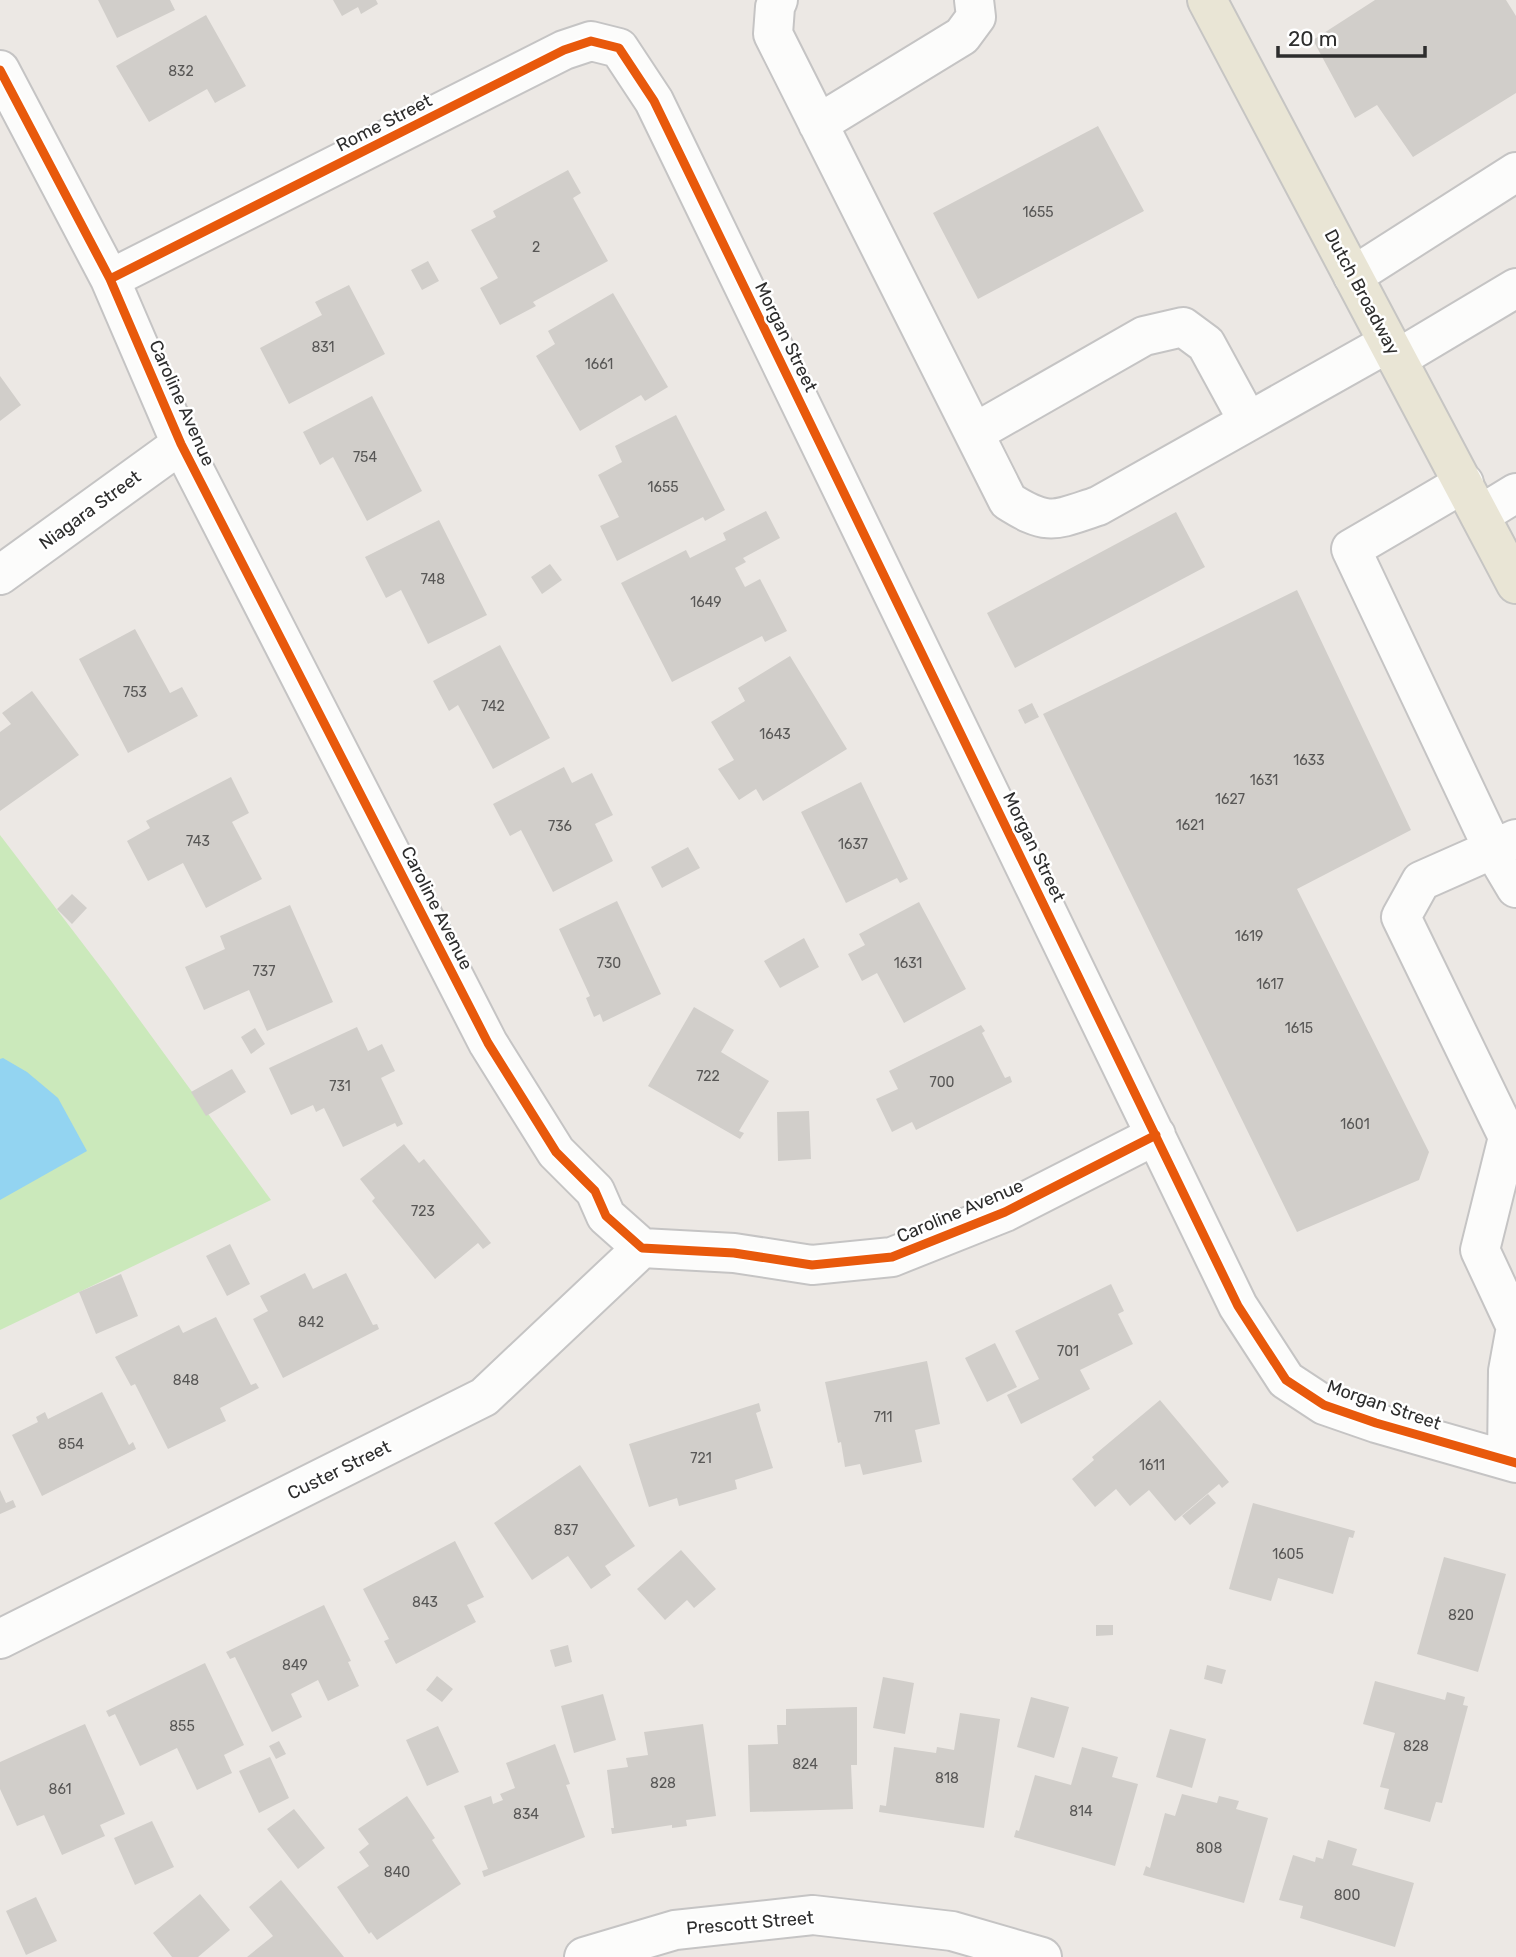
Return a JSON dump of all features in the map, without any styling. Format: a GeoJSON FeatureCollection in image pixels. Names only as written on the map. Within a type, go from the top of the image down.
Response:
{"type":"FeatureCollection","features":[{"type":"Feature","properties":{"kind":"main road","name":"Dutch Broadway"},"geometry":{"type":"LineString","coordinates":[[1210,1],[1516,583]]}},
{"type":"Feature","properties":{"kind":"street"},"geometry":{"type":"LineString","coordinates":[[778,0],[773,34],[1008,501],[1028,514],[1053,520],[1098,506],[1248,421],[1516,288]]}},
{"type":"Feature","properties":{"kind":"street"},"geometry":{"type":"LineString","coordinates":[[818,124],[962,36],[976,18],[974,0]]}},
{"type":"Feature","properties":{"kind":"street","name":"Rome Street"},"geometry":{"type":"LineString","coordinates":[[110,279],[564,50],[591,41],[619,48],[654,101]]}},
{"type":"Feature","properties":{"kind":"street","name":"Caroline Avenue"},"geometry":{"type":"LineString","coordinates":[[0,70],[110,279],[181,444],[488,1043],[556,1152],[596,1191],[606,1216],[642,1248],[734,1253],[812,1265],[892,1257],[1005,1212],[1156,1135]]}},
{"type":"Feature","properties":{"kind":"street","name":"Morgan Street"},"geometry":{"type":"LineString","coordinates":[[654,101],[1238,1306],[1286,1380],[1324,1405],[1376,1423],[1511,1461]]}},
{"type":"Feature","properties":{"kind":"street"},"geometry":{"type":"LineString","coordinates":[[1353,276],[1516,172]]}},
{"type":"Feature","properties":{"kind":"street"},"geometry":{"type":"LineString","coordinates":[[974,433],[1144,336],[1183,327],[1206,344],[1248,421]]}},
{"type":"Feature","properties":{"kind":"street","name":"Niagara Street"},"geometry":{"type":"LineString","coordinates":[[0,575],[181,444]]}},
{"type":"Feature","properties":{"kind":"street"},"geometry":{"type":"LineString","coordinates":[[1516,494],[1472,499],[1351,549],[1505,845],[1516,888]]}},
{"type":"Feature","properties":{"kind":"street"},"geometry":{"type":"LineString","coordinates":[[1505,845],[1421,881],[1401,917],[1508,1137],[1480,1250],[1516,1327],[1508,1371],[1511,1461]]}},
{"type":"Feature","properties":{"kind":"street","name":"Custer Street"},"geometry":{"type":"LineString","coordinates":[[0,1639],[484,1397],[642,1248]]}},
{"type":"Feature","properties":{"kind":"street","name":"Prescott Street"},"geometry":{"type":"LineString","coordinates":[[584,1957],[675,1930],[813,1915],[952,1931],[1042,1957]]}},
{"type":"Feature","properties":{"kind":"green space"},"geometry":{"type":"Polygon","coordinates":[[[0,835],[109,978],[271,1200],[0,1330],[0,835]]]}},
{"type":"Feature","properties":{"kind":"water"},"geometry":{"type":"Polygon","coordinates":[[[3,1058],[27,1072],[58,1098],[87,1151],[0,1200],[0,1059],[3,1058]]]}},
{"type":"Feature","properties":{"kind":"building"},"geometry":{"type":"Polygon","coordinates":[[[98,0],[170,0],[175,10],[117,38],[98,0]]]}},
{"type":"Feature","properties":{"kind":"building"},"geometry":{"type":"Polygon","coordinates":[[[333,0],[376,0],[378,4],[361,14],[358,7],[342,16],[333,0]]]}},
{"type":"Feature","properties":{"kind":"building"},"geometry":{"type":"Polygon","coordinates":[[[1375,0],[1506,0],[1516,16],[1516,93],[1413,157],[1377,105],[1355,118],[1313,40],[1375,0]]]}},
{"type":"Feature","properties":{"kind":"building"},"geometry":{"type":"Polygon","coordinates":[[[206,15],[246,86],[215,103],[207,89],[149,122],[116,66],[206,15]]]}},
{"type":"Feature","properties":{"kind":"building"},"geometry":{"type":"Polygon","coordinates":[[[1098,126],[1144,211],[978,299],[933,213],[1098,126]]]}},
{"type":"Feature","properties":{"kind":"building"},"geometry":{"type":"Polygon","coordinates":[[[568,170],[581,193],[573,198],[608,261],[533,302],[536,306],[500,325],[480,288],[498,278],[471,230],[496,217],[493,211],[568,170]]]}},
{"type":"Feature","properties":{"kind":"building"},"geometry":{"type":"Polygon","coordinates":[[[428,261],[439,281],[422,290],[411,270],[428,261]]]}},
{"type":"Feature","properties":{"kind":"building"},"geometry":{"type":"Polygon","coordinates":[[[349,285],[385,354],[289,404],[260,348],[322,315],[315,302],[349,285]]]}},
{"type":"Feature","properties":{"kind":"building"},"geometry":{"type":"Polygon","coordinates":[[[613,293],[668,387],[645,401],[641,395],[580,431],[536,356],[555,344],[548,331],[613,293]]]}},
{"type":"Feature","properties":{"kind":"building"},"geometry":{"type":"Polygon","coordinates":[[[0,376],[21,405],[0,421],[0,376]]]}},
{"type":"Feature","properties":{"kind":"building"},"geometry":{"type":"Polygon","coordinates":[[[372,396],[422,491],[367,521],[333,457],[320,465],[303,432],[372,396]]]}},
{"type":"Feature","properties":{"kind":"building"},"geometry":{"type":"Polygon","coordinates":[[[676,415],[725,510],[705,521],[703,517],[617,561],[600,526],[619,517],[598,475],[622,462],[615,446],[676,415]]]}},
{"type":"Feature","properties":{"kind":"building"},"geometry":{"type":"Polygon","coordinates":[[[766,511],[780,538],[743,558],[746,562],[735,568],[745,587],[760,579],[787,631],[765,642],[762,636],[672,682],[621,583],[686,550],[690,558],[726,540],[723,533],[766,511]]]}},
{"type":"Feature","properties":{"kind":"building"},"geometry":{"type":"Polygon","coordinates":[[[1176,512],[1205,567],[1015,668],[987,613],[1176,512]]]}},
{"type":"Feature","properties":{"kind":"building"},"geometry":{"type":"Polygon","coordinates":[[[439,520],[487,615],[428,644],[401,590],[386,598],[365,557],[439,520]]]}},
{"type":"Feature","properties":{"kind":"building"},"geometry":{"type":"Polygon","coordinates":[[[550,564],[562,580],[542,594],[531,577],[550,564]]]}},
{"type":"Feature","properties":{"kind":"building"},"geometry":{"type":"Polygon","coordinates":[[[1297,590],[1411,830],[1297,889],[1429,1152],[1419,1180],[1297,1232],[1043,714],[1297,590]]]}},
{"type":"Feature","properties":{"kind":"building"},"geometry":{"type":"Polygon","coordinates":[[[135,629],[170,693],[182,687],[198,716],[128,753],[79,659],[135,629]]]}},
{"type":"Feature","properties":{"kind":"building"},"geometry":{"type":"Polygon","coordinates":[[[500,645],[550,738],[493,769],[458,705],[449,711],[433,681],[500,645]]]}},
{"type":"Feature","properties":{"kind":"building"},"geometry":{"type":"Polygon","coordinates":[[[790,656],[847,749],[763,801],[756,789],[739,800],[718,769],[734,760],[711,722],[745,701],[738,688],[790,656]]]}},
{"type":"Feature","properties":{"kind":"building"},"geometry":{"type":"Polygon","coordinates":[[[32,691],[79,755],[0,811],[0,732],[11,724],[2,713],[32,691]]]}},
{"type":"Feature","properties":{"kind":"building"},"geometry":{"type":"Polygon","coordinates":[[[1032,703],[1039,717],[1025,724],[1018,710],[1032,703]]]}},
{"type":"Feature","properties":{"kind":"building"},"geometry":{"type":"Polygon","coordinates":[[[564,767],[572,783],[592,773],[613,815],[595,824],[613,861],[553,892],[521,830],[510,836],[493,804],[564,767]]]}},
{"type":"Feature","properties":{"kind":"building"},"geometry":{"type":"Polygon","coordinates":[[[231,777],[249,813],[232,822],[262,879],[206,908],[183,863],[148,881],[127,841],[150,828],[146,821],[231,777]]]}},
{"type":"Feature","properties":{"kind":"building"},"geometry":{"type":"Polygon","coordinates":[[[861,782],[908,879],[900,883],[897,878],[846,903],[801,812],[861,782]]]}},
{"type":"Feature","properties":{"kind":"building"},"geometry":{"type":"Polygon","coordinates":[[[688,847],[700,868],[662,888],[651,867],[688,847]]]}},
{"type":"Feature","properties":{"kind":"building"},"geometry":{"type":"Polygon","coordinates":[[[72,894],[87,908],[72,924],[57,909],[72,894]]]}},
{"type":"Feature","properties":{"kind":"building"},"geometry":{"type":"Polygon","coordinates":[[[617,901],[661,994],[603,1022],[600,1014],[594,1017],[586,998],[590,996],[559,929],[617,901]]]}},
{"type":"Feature","properties":{"kind":"building"},"geometry":{"type":"Polygon","coordinates":[[[919,902],[966,989],[904,1023],[877,973],[862,981],[848,954],[865,945],[859,934],[919,902]]]}},
{"type":"Feature","properties":{"kind":"building"},"geometry":{"type":"Polygon","coordinates":[[[290,905],[333,1002],[267,1031],[249,990],[204,1010],[185,967],[225,949],[220,936],[290,905]]]}},
{"type":"Feature","properties":{"kind":"building"},"geometry":{"type":"Polygon","coordinates":[[[804,938],[819,967],[780,988],[764,961],[804,938]]]}},
{"type":"Feature","properties":{"kind":"building"},"geometry":{"type":"Polygon","coordinates":[[[694,1007],[734,1030],[721,1052],[769,1081],[739,1131],[744,1133],[740,1139],[648,1086],[694,1007]]]}},
{"type":"Feature","properties":{"kind":"building"},"geometry":{"type":"Polygon","coordinates":[[[981,1025],[985,1031],[982,1033],[1005,1078],[1010,1076],[1012,1082],[916,1130],[912,1122],[892,1132],[876,1099],[898,1089],[889,1071],[981,1025]]]}},
{"type":"Feature","properties":{"kind":"building"},"geometry":{"type":"Polygon","coordinates":[[[357,1027],[368,1051],[382,1044],[395,1071],[381,1078],[403,1124],[397,1127],[395,1123],[343,1147],[324,1108],[316,1112],[313,1105],[291,1115],[269,1068],[357,1027]]]}},
{"type":"Feature","properties":{"kind":"building"},"geometry":{"type":"Polygon","coordinates":[[[255,1028],[265,1044],[251,1054],[241,1037],[255,1028]]]}},
{"type":"Feature","properties":{"kind":"building"},"geometry":{"type":"Polygon","coordinates":[[[232,1069],[246,1092],[206,1116],[191,1092],[232,1069]]]}},
{"type":"Feature","properties":{"kind":"building"},"geometry":{"type":"Polygon","coordinates":[[[809,1111],[811,1159],[778,1161],[777,1112],[809,1111]]]}},
{"type":"Feature","properties":{"kind":"building"},"geometry":{"type":"Polygon","coordinates":[[[404,1144],[419,1163],[424,1159],[491,1243],[483,1249],[478,1243],[435,1279],[372,1201],[375,1198],[360,1179],[404,1144]]]}},
{"type":"Feature","properties":{"kind":"building"},"geometry":{"type":"Polygon","coordinates":[[[230,1244],[250,1284],[227,1296],[206,1256],[230,1244]]]}},
{"type":"Feature","properties":{"kind":"building"},"geometry":{"type":"Polygon","coordinates":[[[305,1273],[313,1289],[346,1273],[373,1325],[377,1324],[379,1329],[283,1378],[253,1319],[268,1311],[260,1296],[305,1273]]]}},
{"type":"Feature","properties":{"kind":"building"},"geometry":{"type":"Polygon","coordinates":[[[121,1274],[138,1316],[96,1334],[79,1292],[121,1274]]]}},
{"type":"Feature","properties":{"kind":"building"},"geometry":{"type":"Polygon","coordinates":[[[1111,1284],[1124,1311],[1118,1314],[1133,1344],[1080,1370],[1090,1389],[1021,1424],[1007,1395],[1039,1379],[1015,1331],[1111,1284]]]}},
{"type":"Feature","properties":{"kind":"building"},"geometry":{"type":"Polygon","coordinates":[[[216,1317],[251,1385],[256,1383],[259,1388],[220,1408],[226,1421],[168,1449],[135,1384],[131,1386],[115,1357],[179,1325],[183,1333],[216,1317]]]}},
{"type":"Feature","properties":{"kind":"building"},"geometry":{"type":"Polygon","coordinates":[[[995,1343],[1017,1387],[987,1402],[965,1358],[995,1343]]]}},
{"type":"Feature","properties":{"kind":"building"},"geometry":{"type":"Polygon","coordinates":[[[927,1361],[940,1424],[915,1430],[922,1462],[863,1475],[860,1464],[845,1467],[825,1382],[927,1361]]]}},
{"type":"Feature","properties":{"kind":"building"},"geometry":{"type":"Polygon","coordinates":[[[102,1392],[129,1445],[133,1442],[136,1449],[42,1496],[12,1435],[38,1422],[36,1417],[45,1412],[48,1419],[102,1392]]]}},
{"type":"Feature","properties":{"kind":"building"},"geometry":{"type":"Polygon","coordinates":[[[1160,1400],[1229,1482],[1222,1488],[1219,1484],[1175,1521],[1149,1490],[1130,1506],[1116,1489],[1095,1507],[1072,1479],[1094,1460],[1092,1457],[1160,1400]]]}},
{"type":"Feature","properties":{"kind":"building"},"geometry":{"type":"Polygon","coordinates":[[[759,1403],[761,1411],[756,1413],[773,1468],[735,1480],[737,1489],[679,1506],[677,1498],[649,1507],[629,1444],[759,1403]]]}},
{"type":"Feature","properties":{"kind":"building"},"geometry":{"type":"Polygon","coordinates":[[[580,1465],[635,1546],[605,1566],[611,1575],[591,1589],[568,1556],[532,1580],[494,1523],[580,1465]]]}},
{"type":"Feature","properties":{"kind":"building"},"geometry":{"type":"Polygon","coordinates":[[[0,1490],[6,1503],[13,1500],[16,1507],[0,1514],[0,1490]]]}},
{"type":"Feature","properties":{"kind":"building"},"geometry":{"type":"Polygon","coordinates":[[[1208,1494],[1216,1503],[1190,1525],[1182,1516],[1208,1494]]]}},
{"type":"Feature","properties":{"kind":"building"},"geometry":{"type":"Polygon","coordinates":[[[1253,1503],[1355,1531],[1353,1538],[1349,1537],[1333,1594],[1278,1578],[1271,1601],[1229,1589],[1253,1503]]]}},
{"type":"Feature","properties":{"kind":"building"},"geometry":{"type":"Polygon","coordinates":[[[455,1541],[484,1597],[467,1605],[476,1622],[396,1664],[384,1641],[389,1639],[363,1589],[455,1541]]]}},
{"type":"Feature","properties":{"kind":"building"},"geometry":{"type":"Polygon","coordinates":[[[681,1550],[716,1589],[694,1608],[687,1600],[665,1620],[637,1589],[681,1550]]]}},
{"type":"Feature","properties":{"kind":"building"},"geometry":{"type":"Polygon","coordinates":[[[1444,1557],[1506,1574],[1478,1672],[1417,1654],[1444,1557]]]}},
{"type":"Feature","properties":{"kind":"building"},"geometry":{"type":"Polygon","coordinates":[[[324,1605],[351,1661],[348,1662],[359,1686],[328,1701],[318,1680],[291,1694],[302,1717],[272,1732],[235,1657],[230,1659],[226,1652],[324,1605]]]}},
{"type":"Feature","properties":{"kind":"building"},"geometry":{"type":"Polygon","coordinates":[[[1096,1625],[1113,1625],[1113,1635],[1096,1636],[1096,1625]]]}},
{"type":"Feature","properties":{"kind":"building"},"geometry":{"type":"Polygon","coordinates":[[[568,1645],[572,1662],[555,1667],[550,1650],[568,1645]]]}},
{"type":"Feature","properties":{"kind":"building"},"geometry":{"type":"Polygon","coordinates":[[[205,1663],[244,1745],[224,1755],[232,1773],[197,1790],[177,1748],[140,1766],[115,1714],[109,1717],[106,1711],[205,1663]]]}},
{"type":"Feature","properties":{"kind":"building"},"geometry":{"type":"Polygon","coordinates":[[[1207,1665],[1226,1670],[1222,1684],[1204,1679],[1207,1665]]]}},
{"type":"Feature","properties":{"kind":"building"},"geometry":{"type":"Polygon","coordinates":[[[437,1676],[453,1689],[442,1702],[426,1690],[437,1676]]]}},
{"type":"Feature","properties":{"kind":"building"},"geometry":{"type":"Polygon","coordinates":[[[883,1677],[914,1683],[905,1734],[873,1728],[883,1677]]]}},
{"type":"Feature","properties":{"kind":"building"},"geometry":{"type":"Polygon","coordinates":[[[1375,1681],[1445,1700],[1447,1692],[1465,1697],[1463,1705],[1468,1706],[1442,1803],[1436,1802],[1430,1822],[1384,1809],[1389,1789],[1380,1787],[1395,1733],[1363,1724],[1375,1681]]]}},
{"type":"Feature","properties":{"kind":"building"},"geometry":{"type":"Polygon","coordinates":[[[603,1694],[616,1740],[574,1753],[561,1706],[603,1694]]]}},
{"type":"Feature","properties":{"kind":"building"},"geometry":{"type":"Polygon","coordinates":[[[1031,1697],[1069,1707],[1054,1758],[1017,1747],[1031,1697]]]}},
{"type":"Feature","properties":{"kind":"building"},"geometry":{"type":"Polygon","coordinates":[[[857,1707],[857,1765],[851,1765],[853,1809],[750,1812],[748,1745],[778,1744],[777,1725],[786,1725],[786,1709],[857,1707]]]}},
{"type":"Feature","properties":{"kind":"building"},"geometry":{"type":"Polygon","coordinates":[[[960,1713],[1000,1719],[984,1828],[879,1812],[880,1805],[886,1806],[894,1747],[936,1753],[937,1747],[954,1750],[960,1713]]]}},
{"type":"Feature","properties":{"kind":"building"},"geometry":{"type":"Polygon","coordinates":[[[85,1724],[125,1814],[100,1825],[105,1836],[62,1855],[44,1815],[17,1826],[0,1789],[0,1762],[85,1724]]]}},
{"type":"Feature","properties":{"kind":"building"},"geometry":{"type":"Polygon","coordinates":[[[703,1724],[716,1816],[686,1820],[687,1826],[672,1828],[672,1825],[612,1834],[611,1828],[614,1828],[607,1770],[628,1767],[626,1758],[648,1755],[644,1732],[703,1724]]]}},
{"type":"Feature","properties":{"kind":"building"},"geometry":{"type":"Polygon","coordinates":[[[438,1726],[459,1772],[427,1786],[406,1740],[438,1726]]]}},
{"type":"Feature","properties":{"kind":"building"},"geometry":{"type":"Polygon","coordinates":[[[1170,1729],[1206,1739],[1192,1788],[1156,1777],[1170,1729]]]}},
{"type":"Feature","properties":{"kind":"building"},"geometry":{"type":"Polygon","coordinates":[[[279,1741],[286,1754],[276,1759],[269,1746],[279,1741]]]}},
{"type":"Feature","properties":{"kind":"building"},"geometry":{"type":"Polygon","coordinates":[[[555,1744],[570,1784],[566,1785],[585,1837],[484,1877],[482,1871],[488,1869],[464,1806],[491,1796],[493,1804],[503,1800],[500,1794],[515,1788],[506,1763],[555,1744]]]}},
{"type":"Feature","properties":{"kind":"building"},"geometry":{"type":"Polygon","coordinates":[[[1082,1747],[1118,1757],[1112,1777],[1138,1784],[1115,1866],[1014,1837],[1016,1830],[1019,1831],[1035,1775],[1071,1785],[1082,1747]]]}},
{"type":"Feature","properties":{"kind":"building"},"geometry":{"type":"Polygon","coordinates":[[[270,1757],[289,1798],[259,1813],[239,1771],[270,1757]]]}},
{"type":"Feature","properties":{"kind":"building"},"geometry":{"type":"Polygon","coordinates":[[[1182,1794],[1217,1803],[1219,1796],[1239,1801],[1236,1809],[1268,1818],[1244,1903],[1143,1875],[1146,1866],[1150,1868],[1165,1813],[1175,1816],[1182,1794]]]}},
{"type":"Feature","properties":{"kind":"building"},"geometry":{"type":"Polygon","coordinates":[[[407,1796],[461,1884],[377,1940],[371,1932],[369,1934],[337,1887],[369,1866],[359,1852],[369,1844],[358,1829],[407,1796]]]}},
{"type":"Feature","properties":{"kind":"building"},"geometry":{"type":"Polygon","coordinates":[[[294,1809],[325,1848],[298,1869],[267,1829],[294,1809]]]}},
{"type":"Feature","properties":{"kind":"building"},"geometry":{"type":"Polygon","coordinates":[[[152,1821],[174,1867],[135,1885],[114,1838],[152,1821]]]}},
{"type":"Feature","properties":{"kind":"building"},"geometry":{"type":"Polygon","coordinates":[[[1328,1840],[1357,1849],[1352,1865],[1414,1883],[1395,1947],[1300,1918],[1303,1906],[1279,1900],[1293,1855],[1315,1862],[1316,1857],[1323,1859],[1328,1840]]]}},
{"type":"Feature","properties":{"kind":"building"},"geometry":{"type":"Polygon","coordinates":[[[281,1880],[344,1957],[247,1957],[273,1936],[249,1907],[281,1880]]]}},
{"type":"Feature","properties":{"kind":"building"},"geometry":{"type":"Polygon","coordinates":[[[200,1894],[230,1930],[198,1957],[172,1957],[153,1933],[200,1894]]]}},
{"type":"Feature","properties":{"kind":"building"},"geometry":{"type":"Polygon","coordinates":[[[36,1897],[57,1941],[26,1955],[6,1911],[36,1897]]]}},
{"type":"Feature","properties":{"kind":"cycle path"},"geometry":{"type":"LineString","coordinates":[[110,279],[564,50],[591,41],[619,48],[654,101],[1238,1306],[1286,1380],[1324,1405],[1376,1423],[1516,1463]]}},
{"type":"Feature","properties":{"kind":"cycle path"},"geometry":{"type":"LineString","coordinates":[[0,70],[110,279],[181,444],[488,1043],[556,1152],[595,1191],[606,1216],[642,1248],[734,1253],[812,1265],[892,1257],[1005,1212],[1156,1135]]}}]}
